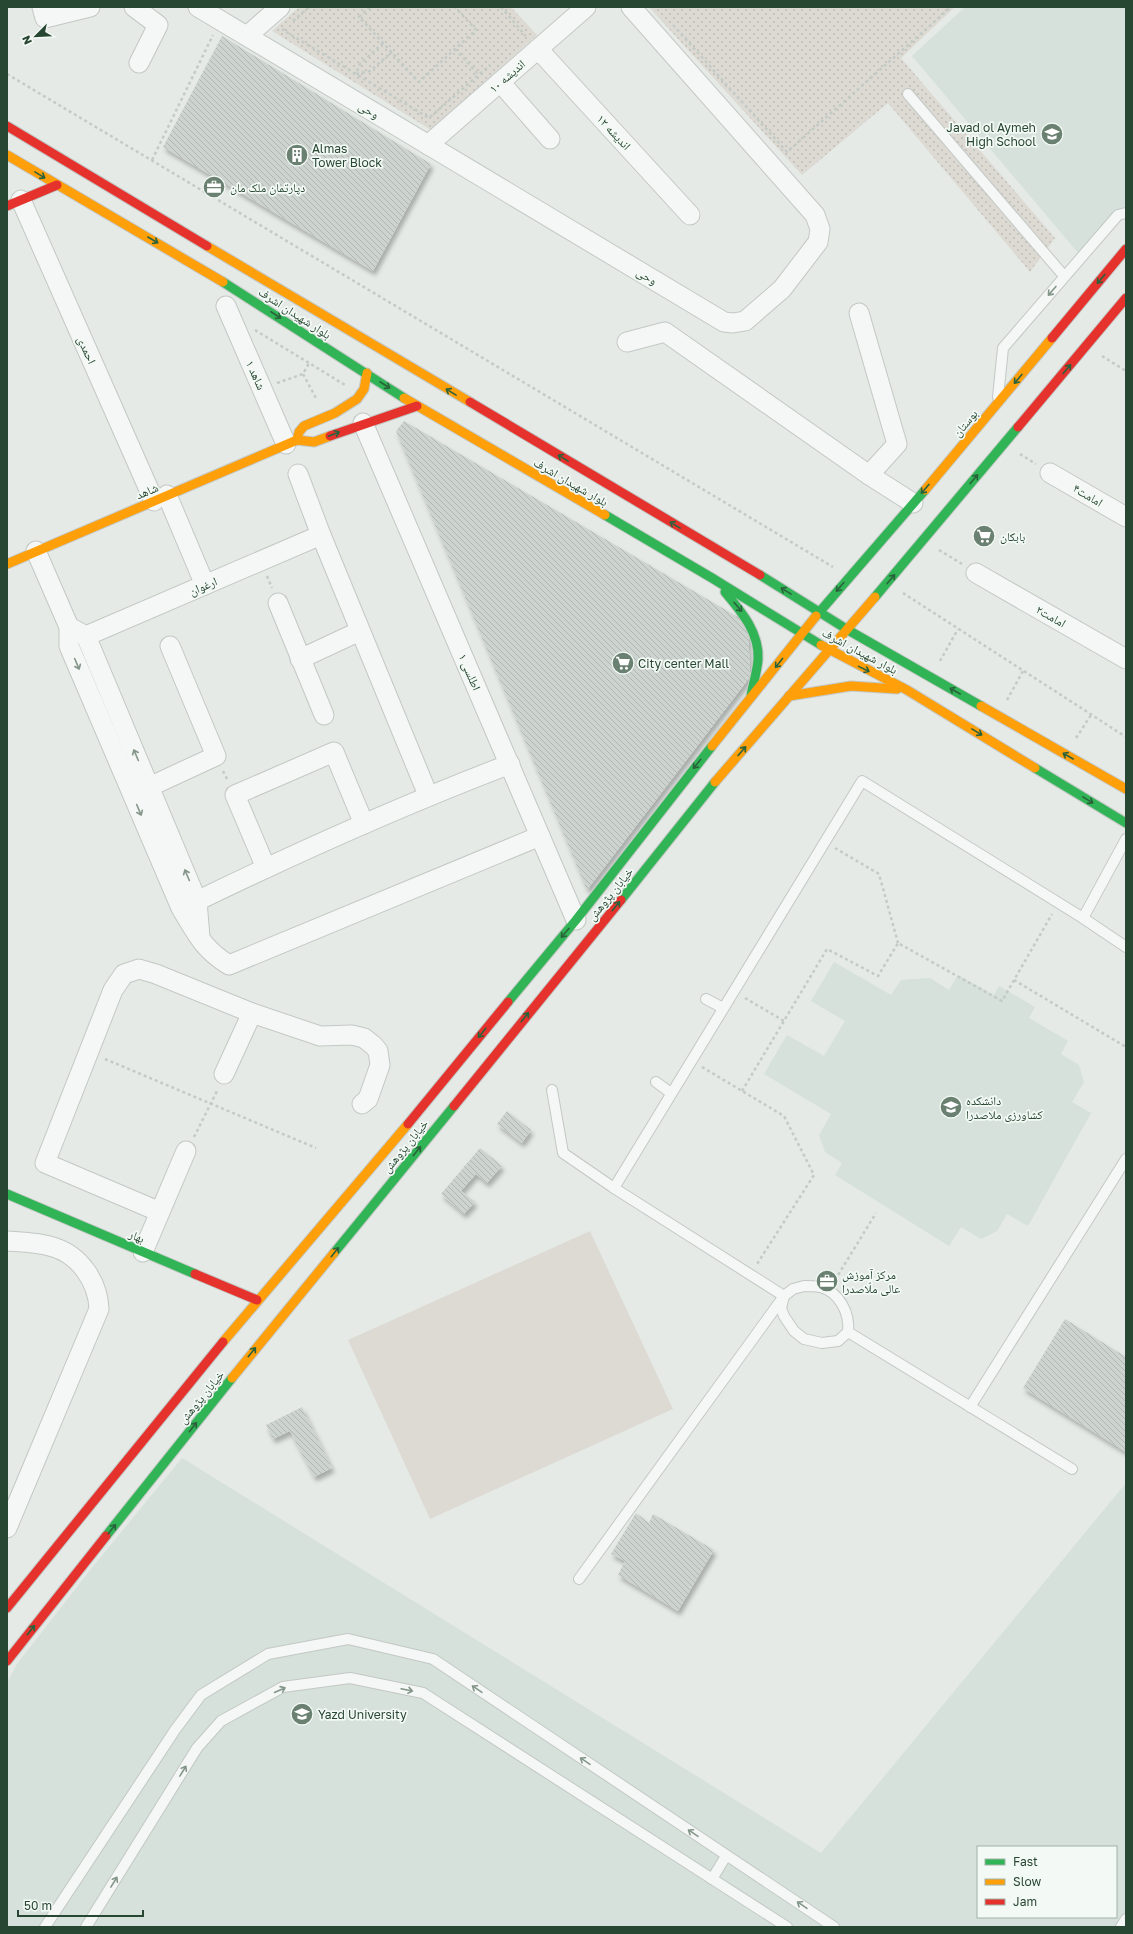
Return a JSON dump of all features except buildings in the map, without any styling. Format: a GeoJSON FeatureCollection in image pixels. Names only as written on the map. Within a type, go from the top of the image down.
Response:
{"type":"FeatureCollection","features":[{"type":"Feature","properties":{"kind":"main road","name":"بلوار شهیدان اشرف"},"geometry":{"type":"LineString","coordinates":[[7,126],[820,611],[848,630],[1126,789]]}},
{"type":"Feature","properties":{"kind":"main road","name":"بلوار شهیدان اشرف"},"geometry":{"type":"LineString","coordinates":[[11,160],[262,299],[367,373],[417,406],[712,578],[803,633],[829,651],[907,690],[1126,823]]}},
{"type":"Feature","properties":{"kind":"main road"},"geometry":{"type":"LineString","coordinates":[[14,203],[57,185]]}},
{"type":"Feature","properties":{"kind":"main road","name":"بوستان"},"geometry":{"type":"LineString","coordinates":[[803,633],[849,576],[913,503],[938,480],[997,403],[1126,249]]}},
{"type":"Feature","properties":{"kind":"main road"},"geometry":{"type":"LineString","coordinates":[[262,299],[268,287],[265,280]]}},
{"type":"Feature","properties":{"kind":"main road"},"geometry":{"type":"LineString","coordinates":[[848,630],[923,540],[957,493],[1004,444],[1126,298]]}},
{"type":"Feature","properties":{"kind":"main road"},"geometry":{"type":"LineString","coordinates":[[291,442],[304,426],[352,404],[362,395],[366,386],[367,373]]}},
{"type":"Feature","properties":{"kind":"main road","name":"شاهد"},"geometry":{"type":"LineString","coordinates":[[8,559],[36,551],[291,442],[314,442],[363,423],[417,406]]}},
{"type":"Feature","properties":{"kind":"main road"},"geometry":{"type":"LineString","coordinates":[[712,578],[744,615],[754,637],[758,657],[750,699]]}},
{"type":"Feature","properties":{"kind":"main road","name":"خیابان پژوهش"},"geometry":{"type":"LineString","coordinates":[[7,1661],[233,1376],[713,784],[848,630]]}},
{"type":"Feature","properties":{"kind":"main road","name":"خیابان پژوهش"},"geometry":{"type":"LineString","coordinates":[[7,1608],[257,1300],[396,1140],[576,920],[690,773],[803,633]]}},
{"type":"Feature","properties":{"kind":"main road"},"geometry":{"type":"LineString","coordinates":[[789,696],[851,686],[907,690]]}},
{"type":"Feature","properties":{"kind":"main road","name":"بهار"},"geometry":{"type":"LineString","coordinates":[[7,1194],[257,1300]]}},
{"type":"Feature","properties":{"kind":"street"},"geometry":{"type":"LineString","coordinates":[[42,7],[45,18],[90,7]]}},
{"type":"Feature","properties":{"kind":"street"},"geometry":{"type":"LineString","coordinates":[[134,7],[158,25],[139,63]]}},
{"type":"Feature","properties":{"kind":"street","name":"وحی"},"geometry":{"type":"LineString","coordinates":[[198,7],[724,322],[733,323],[744,321],[782,289],[818,242],[820,229],[815,215],[631,7]]}},
{"type":"Feature","properties":{"kind":"street"},"geometry":{"type":"LineString","coordinates":[[247,36],[280,7]]}},
{"type":"Feature","properties":{"kind":"street","name":"اندیشه ۱۰"},"geometry":{"type":"LineString","coordinates":[[428,146],[586,7]]}},
{"type":"Feature","properties":{"kind":"street","name":"اندیشه ۱۲"},"geometry":{"type":"LineString","coordinates":[[538,49],[690,215]]}},
{"type":"Feature","properties":{"kind":"street"},"geometry":{"type":"LineString","coordinates":[[496,86],[550,139]]}},
{"type":"Feature","properties":{"kind":"street","name":"احمدی"},"geometry":{"type":"LineString","coordinates":[[14,203],[205,585]]}},
{"type":"Feature","properties":{"kind":"street","name":"شاهد ۱"},"geometry":{"type":"LineString","coordinates":[[227,310],[262,388],[291,442]]}},
{"type":"Feature","properties":{"kind":"street"},"geometry":{"type":"LineString","coordinates":[[859,313],[897,444],[869,475]]}},
{"type":"Feature","properties":{"kind":"street"},"geometry":{"type":"LineString","coordinates":[[627,342],[665,332],[869,475],[913,503]]}},
{"type":"Feature","properties":{"kind":"street","name":"اطلسی ۱"},"geometry":{"type":"LineString","coordinates":[[363,423],[576,920]]}},
{"type":"Feature","properties":{"kind":"street","name":"امامت۴"},"geometry":{"type":"LineString","coordinates":[[1050,472],[1126,517]]}},
{"type":"Feature","properties":{"kind":"street"},"geometry":{"type":"LineString","coordinates":[[298,474],[320,535],[428,795]]}},
{"type":"Feature","properties":{"kind":"street","name":"ارغوان"},"geometry":{"type":"LineString","coordinates":[[86,636],[320,535]]}},
{"type":"Feature","properties":{"kind":"street"},"geometry":{"type":"LineString","coordinates":[[36,551],[69,627],[69,646],[181,908],[200,940],[213,955],[229,965],[540,836]]}},
{"type":"Feature","properties":{"kind":"street","name":"امامت۲"},"geometry":{"type":"LineString","coordinates":[[976,573],[1126,659]]}},
{"type":"Feature","properties":{"kind":"street"},"geometry":{"type":"LineString","coordinates":[[278,603],[324,715]]}},
{"type":"Feature","properties":{"kind":"street"},"geometry":{"type":"LineString","coordinates":[[69,627],[86,636],[197,901],[200,940]]}},
{"type":"Feature","properties":{"kind":"street"},"geometry":{"type":"LineString","coordinates":[[300,659],[360,631]]}},
{"type":"Feature","properties":{"kind":"street"},"geometry":{"type":"LineString","coordinates":[[149,787],[216,756],[170,646]]}},
{"type":"Feature","properties":{"kind":"street"},"geometry":{"type":"LineString","coordinates":[[266,868],[235,795],[334,752],[364,824]]}},
{"type":"Feature","properties":{"kind":"street"},"geometry":{"type":"LineString","coordinates":[[197,901],[266,868],[428,795],[510,764]]}},
{"type":"Feature","properties":{"kind":"street"},"geometry":{"type":"LineString","coordinates":[[160,1212],[45,1163],[113,990],[124,974],[139,969],[156,974],[252,1013],[320,1036],[352,1035],[364,1038],[374,1046],[380,1058],[380,1065],[368,1099],[362,1104]]}},
{"type":"Feature","properties":{"kind":"street"},"geometry":{"type":"LineString","coordinates":[[224,1074],[252,1013]]}},
{"type":"Feature","properties":{"kind":"street"},"geometry":{"type":"LineString","coordinates":[[143,1252],[186,1151]]}},
{"type":"Feature","properties":{"kind":"street"},"geometry":{"type":"LineString","coordinates":[[7,1241],[52,1246],[66,1252],[78,1261],[91,1280],[98,1298],[98,1309],[7,1528]]}},
{"type":"Feature","properties":{"kind":"lane"},"geometry":{"type":"LineString","coordinates":[[908,94],[1064,276]]}},
{"type":"Feature","properties":{"kind":"lane"},"geometry":{"type":"LineString","coordinates":[[997,403],[1003,348],[1118,215],[1126,213]]}},
{"type":"Feature","properties":{"kind":"lane"},"geometry":{"type":"LineString","coordinates":[[614,1188],[862,781],[877,785],[1000,862],[1058,903],[1126,947]]}},
{"type":"Feature","properties":{"kind":"lane"},"geometry":{"type":"LineString","coordinates":[[1083,918],[1126,839]]}},
{"type":"Feature","properties":{"kind":"lane"},"geometry":{"type":"LineString","coordinates":[[706,999],[723,1008]]}},
{"type":"Feature","properties":{"kind":"lane"},"geometry":{"type":"LineString","coordinates":[[656,1082],[672,1093]]}},
{"type":"Feature","properties":{"kind":"lane"},"geometry":{"type":"LineString","coordinates":[[552,1090],[563,1153],[614,1188],[784,1296]]}},
{"type":"Feature","properties":{"kind":"lane"},"geometry":{"type":"LineString","coordinates":[[970,1407],[1126,1159]]}},
{"type":"Feature","properties":{"kind":"lane"},"geometry":{"type":"LineString","coordinates":[[579,1579],[784,1296],[793,1289],[804,1286],[820,1287],[829,1291],[843,1305],[849,1321],[848,1332],[838,1341],[832,1342],[822,1343],[804,1339],[794,1331],[784,1316],[782,1308],[784,1296]]}},
{"type":"Feature","properties":{"kind":"lane"},"geometry":{"type":"LineString","coordinates":[[848,1332],[1072,1469]]}},
{"type":"Feature","properties":{"kind":"lane"},"geometry":{"type":"LineString","coordinates":[[46,1927],[175,1730],[201,1695],[268,1654],[348,1639],[434,1659],[834,1927]]}},
{"type":"Feature","properties":{"kind":"lane"},"geometry":{"type":"LineString","coordinates":[[86,1927],[197,1748],[221,1721],[283,1687],[350,1678],[423,1693],[787,1927]]}},
{"type":"Feature","properties":{"kind":"lane"},"geometry":{"type":"LineString","coordinates":[[712,1879],[726,1856]]}},
{"type":"Feature","properties":{"kind":"lane"},"geometry":{"type":"LineString","coordinates":[[1121,1927],[1126,1919]]}},
{"type":"Feature","properties":{"kind":"path"},"geometry":{"type":"LineString","coordinates":[[309,7],[283,30],[429,118],[496,60]]}},
{"type":"Feature","properties":{"kind":"path"},"geometry":{"type":"LineString","coordinates":[[370,7],[359,17],[419,82],[476,30],[455,7]]}},
{"type":"Feature","properties":{"kind":"path"},"geometry":{"type":"LineString","coordinates":[[501,7],[525,35],[519,40]]}},
{"type":"Feature","properties":{"kind":"path"},"geometry":{"type":"LineString","coordinates":[[672,24],[787,152],[951,7]]}},
{"type":"Feature","properties":{"kind":"path"},"geometry":{"type":"LineString","coordinates":[[152,160],[221,21]]}},
{"type":"Feature","properties":{"kind":"path"},"geometry":{"type":"LineString","coordinates":[[356,74],[360,64],[383,43]]}},
{"type":"Feature","properties":{"kind":"path"},"geometry":{"type":"LineString","coordinates":[[455,49],[479,75],[496,86]]}},
{"type":"Feature","properties":{"kind":"path"},"geometry":{"type":"LineString","coordinates":[[356,74],[370,71],[392,52]]}},
{"type":"Feature","properties":{"kind":"path"},"geometry":{"type":"LineString","coordinates":[[7,74],[849,576]]}},
{"type":"Feature","properties":{"kind":"path"},"geometry":{"type":"LineString","coordinates":[[227,310],[347,386],[342,390]]}},
{"type":"Feature","properties":{"kind":"path"},"geometry":{"type":"LineString","coordinates":[[1086,346],[1126,371]]}},
{"type":"Feature","properties":{"kind":"path"},"geometry":{"type":"LineString","coordinates":[[262,388],[303,374],[309,363]]}},
{"type":"Feature","properties":{"kind":"path"},"geometry":{"type":"LineString","coordinates":[[303,374],[326,416]]}},
{"type":"Feature","properties":{"kind":"path"},"geometry":{"type":"LineString","coordinates":[[1004,444],[1050,472]]}},
{"type":"Feature","properties":{"kind":"path"},"geometry":{"type":"LineString","coordinates":[[923,540],[976,573]]}},
{"type":"Feature","properties":{"kind":"path"},"geometry":{"type":"LineString","coordinates":[[260,561],[278,603]]}},
{"type":"Feature","properties":{"kind":"path"},"geometry":{"type":"LineString","coordinates":[[887,583],[1126,737]]}},
{"type":"Feature","properties":{"kind":"path"},"geometry":{"type":"LineString","coordinates":[[940,661],[958,629]]}},
{"type":"Feature","properties":{"kind":"path"},"geometry":{"type":"LineString","coordinates":[[1006,701],[1023,671]]}},
{"type":"Feature","properties":{"kind":"path"},"geometry":{"type":"LineString","coordinates":[[1073,743],[1091,715]]}},
{"type":"Feature","properties":{"kind":"path"},"geometry":{"type":"LineString","coordinates":[[216,756],[235,795]]}},
{"type":"Feature","properties":{"kind":"path"},"geometry":{"type":"LineString","coordinates":[[824,842],[879,874],[898,943],[1002,1001],[1058,903]]}},
{"type":"Feature","properties":{"kind":"path"},"geometry":{"type":"LineString","coordinates":[[742,1091],[827,949],[878,976],[898,943]]}},
{"type":"Feature","properties":{"kind":"path"},"geometry":{"type":"LineString","coordinates":[[1014,980],[1126,1047]]}},
{"type":"Feature","properties":{"kind":"path"},"geometry":{"type":"LineString","coordinates":[[734,991],[784,1021]]}},
{"type":"Feature","properties":{"kind":"path"},"geometry":{"type":"LineString","coordinates":[[88,1052],[316,1148]]}},
{"type":"Feature","properties":{"kind":"path"},"geometry":{"type":"LineString","coordinates":[[691,1061],[784,1116],[814,1175],[750,1274]]}},
{"type":"Feature","properties":{"kind":"path"},"geometry":{"type":"LineString","coordinates":[[186,1151],[212,1103],[224,1074]]}},
{"type":"Feature","properties":{"kind":"path"},"geometry":{"type":"LineString","coordinates":[[829,1291],[876,1213]]}},
{"type":"Feature","properties":{"kind":"shaded area"},"geometry":{"type":"Polygon","coordinates":[[[299,7],[511,7],[537,35],[431,130],[272,31],[299,7]]]}},
{"type":"Feature","properties":{"kind":"shaded area"},"geometry":{"type":"Polygon","coordinates":[[[649,7],[955,7],[901,58],[1055,238],[1030,272],[888,103],[802,175],[649,7]]]}},
{"type":"Feature","properties":{"kind":"shaded area","name":"Javad ol Aymeh High School"},"geometry":{"type":"Polygon","coordinates":[[[965,7],[1126,7],[1126,211],[1084,260],[912,56],[965,7]]]}},
{"type":"Feature","properties":{"kind":"shaded area","name":"دانشکده کشاورزی ملاصدرا"},"geometry":{"type":"Polygon","coordinates":[[[834,962],[891,995],[901,980],[930,978],[949,990],[958,975],[994,995],[999,986],[1035,1007],[1029,1018],[1068,1041],[1061,1054],[1079,1065],[1084,1082],[1072,1102],[1091,1113],[1028,1226],[1007,1214],[997,1231],[981,1239],[961,1227],[949,1246],[835,1175],[842,1163],[825,1152],[819,1135],[831,1114],[764,1074],[787,1035],[824,1056],[845,1021],[811,1001],[834,962]]]}},
{"type":"Feature","properties":{"kind":"shaded area"},"geometry":{"type":"Polygon","coordinates":[[[590,1231],[673,1409],[430,1519],[348,1340],[590,1231]]]}},
{"type":"Feature","properties":{"kind":"shaded area","name":"Yazd University"},"geometry":{"type":"Polygon","coordinates":[[[182,1458],[821,1853],[1126,1483],[1126,1927],[7,1927],[7,1683],[17,1664],[91,1569],[182,1458]]]}},
{"type":"Feature","properties":{"kind":"traffic: fast"},"geometry":{"type":"LineString","coordinates":[[223,282],[404,398]]}},
{"type":"Feature","properties":{"kind":"traffic: fast"},"geometry":{"type":"LineString","coordinates":[[875,597],[1018,427]]}},
{"type":"Feature","properties":{"kind":"traffic: fast"},"geometry":{"type":"LineString","coordinates":[[816,616],[925,490]]}},
{"type":"Feature","properties":{"kind":"traffic: fast"},"geometry":{"type":"LineString","coordinates":[[605,515],[821,645]]}},
{"type":"Feature","properties":{"kind":"traffic: fast"},"geometry":{"type":"LineString","coordinates":[[760,575],[848,630],[981,706]]}},
{"type":"Feature","properties":{"kind":"traffic: fast"},"geometry":{"type":"LineString","coordinates":[[725,592],[743,615],[753,632],[756,641],[758,660],[751,696]]}},
{"type":"Feature","properties":{"kind":"traffic: fast"},"geometry":{"type":"LineString","coordinates":[[508,1002],[576,920],[712,746]]}},
{"type":"Feature","properties":{"kind":"traffic: fast"},"geometry":{"type":"LineString","coordinates":[[1035,768],[1126,823]]}},
{"type":"Feature","properties":{"kind":"traffic: fast"},"geometry":{"type":"LineString","coordinates":[[621,900],[715,782]]}},
{"type":"Feature","properties":{"kind":"traffic: fast"},"geometry":{"type":"LineString","coordinates":[[334,1253],[454,1106]]}},
{"type":"Feature","properties":{"kind":"traffic: fast"},"geometry":{"type":"LineString","coordinates":[[7,1194],[195,1274]]}},
{"type":"Feature","properties":{"kind":"traffic: fast"},"geometry":{"type":"LineString","coordinates":[[106,1536],[232,1378]]}},
{"type":"Feature","properties":{"kind":"traffic: slow"},"geometry":{"type":"LineString","coordinates":[[7,155],[223,282]]}},
{"type":"Feature","properties":{"kind":"traffic: slow"},"geometry":{"type":"LineString","coordinates":[[207,246],[470,402]]}},
{"type":"Feature","properties":{"kind":"traffic: slow"},"geometry":{"type":"LineString","coordinates":[[925,490],[1052,338]]}},
{"type":"Feature","properties":{"kind":"traffic: slow"},"geometry":{"type":"LineString","coordinates":[[297,440],[299,432],[304,426],[335,413],[357,399],[364,389],[367,373]]}},
{"type":"Feature","properties":{"kind":"traffic: slow"},"geometry":{"type":"LineString","coordinates":[[404,398],[605,515]]}},
{"type":"Feature","properties":{"kind":"traffic: slow"},"geometry":{"type":"LineString","coordinates":[[7,564],[297,440],[314,442],[330,436]]}},
{"type":"Feature","properties":{"kind":"traffic: slow"},"geometry":{"type":"LineString","coordinates":[[715,782],[875,597]]}},
{"type":"Feature","properties":{"kind":"traffic: slow"},"geometry":{"type":"LineString","coordinates":[[712,746],[816,616]]}},
{"type":"Feature","properties":{"kind":"traffic: slow"},"geometry":{"type":"LineString","coordinates":[[821,645],[907,690],[1035,768]]}},
{"type":"Feature","properties":{"kind":"traffic: slow"},"geometry":{"type":"LineString","coordinates":[[789,696],[851,686],[897,689]]}},
{"type":"Feature","properties":{"kind":"traffic: slow"},"geometry":{"type":"LineString","coordinates":[[981,706],[1126,789]]}},
{"type":"Feature","properties":{"kind":"traffic: slow"},"geometry":{"type":"LineString","coordinates":[[223,1342],[408,1124]]}},
{"type":"Feature","properties":{"kind":"traffic: slow"},"geometry":{"type":"LineString","coordinates":[[232,1378],[334,1253]]}},
{"type":"Feature","properties":{"kind":"traffic: jam"},"geometry":{"type":"LineString","coordinates":[[7,126],[207,246]]}},
{"type":"Feature","properties":{"kind":"traffic: jam"},"geometry":{"type":"LineString","coordinates":[[7,206],[57,185]]}},
{"type":"Feature","properties":{"kind":"traffic: jam"},"geometry":{"type":"LineString","coordinates":[[1052,338],[1126,249]]}},
{"type":"Feature","properties":{"kind":"traffic: jam"},"geometry":{"type":"LineString","coordinates":[[1018,427],[1126,298]]}},
{"type":"Feature","properties":{"kind":"traffic: jam"},"geometry":{"type":"LineString","coordinates":[[470,402],[760,575]]}},
{"type":"Feature","properties":{"kind":"traffic: jam"},"geometry":{"type":"LineString","coordinates":[[330,436],[417,406]]}},
{"type":"Feature","properties":{"kind":"traffic: jam"},"geometry":{"type":"LineString","coordinates":[[454,1106],[621,900]]}},
{"type":"Feature","properties":{"kind":"traffic: jam"},"geometry":{"type":"LineString","coordinates":[[408,1124],[508,1002]]}},
{"type":"Feature","properties":{"kind":"traffic: jam"},"geometry":{"type":"LineString","coordinates":[[195,1274],[257,1300]]}},
{"type":"Feature","properties":{"kind":"traffic: jam"},"geometry":{"type":"LineString","coordinates":[[7,1608],[223,1342]]}},
{"type":"Feature","properties":{"kind":"traffic: jam"},"geometry":{"type":"LineString","coordinates":[[7,1661],[106,1536]]}},
{"type":"Feature","properties":{"kind":"place","name":"Javad ol Aymeh High School"},"geometry":{"type":"Point","coordinates":[1052,134]}},
{"type":"Feature","properties":{"kind":"place","name":"Almas Tower Block"},"geometry":{"type":"Point","coordinates":[297,155]}},
{"type":"Feature","properties":{"kind":"place","name":"دپارتمان ملک مان"},"geometry":{"type":"Point","coordinates":[214,187]}},
{"type":"Feature","properties":{"kind":"place","name":"بابکان"},"geometry":{"type":"Point","coordinates":[984,536]}},
{"type":"Feature","properties":{"kind":"place","name":"City center Mall"},"geometry":{"type":"Point","coordinates":[623,663]}},
{"type":"Feature","properties":{"kind":"place","name":"دانشکده کشاورزی ملاصدرا"},"geometry":{"type":"Point","coordinates":[951,1107]}},
{"type":"Feature","properties":{"kind":"place","name":"مرکز آموزش عالی ملّاصدرا"},"geometry":{"type":"Point","coordinates":[827,1281]}},
{"type":"Feature","properties":{"kind":"place","name":"Yazd University"},"geometry":{"type":"Point","coordinates":[302,1714]}}]}
